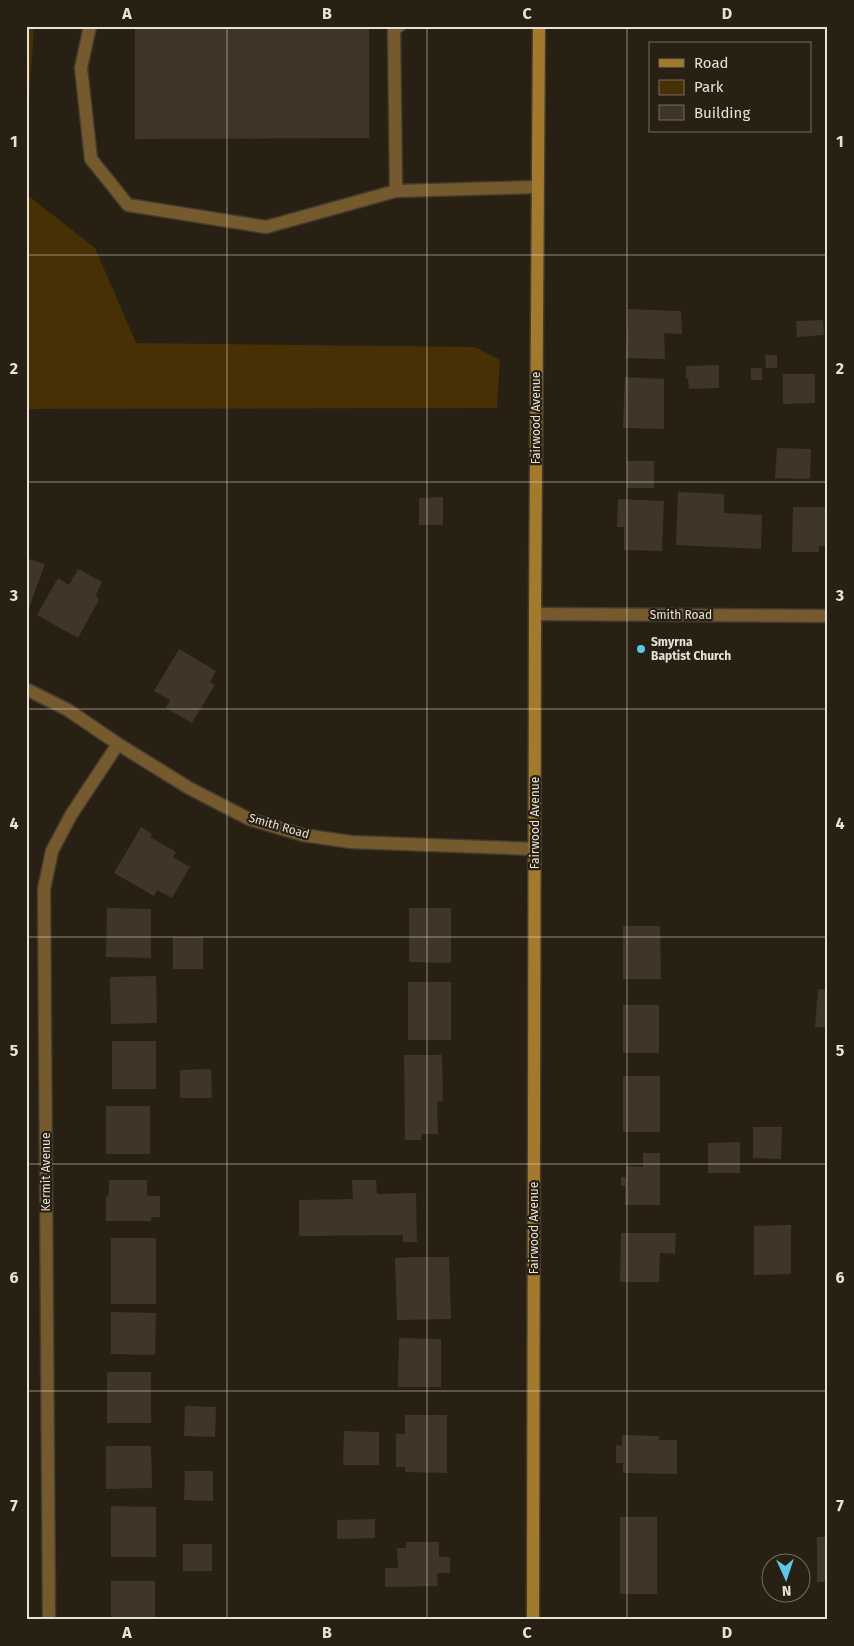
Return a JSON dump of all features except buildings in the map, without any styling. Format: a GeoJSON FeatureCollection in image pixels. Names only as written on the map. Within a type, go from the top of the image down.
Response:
{"type":"FeatureCollection","features":[{"type":"Feature","properties":{"kind":"street"},"geometry":{"type":"LineString","coordinates":[[90,26],[81,68],[91,159],[128,205],[266,227],[396,191],[537,187]]}},
{"type":"Feature","properties":{"kind":"street"},"geometry":{"type":"LineString","coordinates":[[396,191],[394,29],[398,26]]}},
{"type":"Feature","properties":{"kind":"street","name":"Fairwood Avenue"},"geometry":{"type":"LineString","coordinates":[[533,1620],[535,614],[539,26]]}},
{"type":"Feature","properties":{"kind":"street","name":"Smith Road"},"geometry":{"type":"LineString","coordinates":[[535,614],[828,616]]}},
{"type":"Feature","properties":{"kind":"street","name":"Smith Road"},"geometry":{"type":"LineString","coordinates":[[26,689],[68,710],[189,788],[249,819],[303,835],[351,842],[535,849]]}},
{"type":"Feature","properties":{"kind":"street","name":"Kermit Avenue"},"geometry":{"type":"LineString","coordinates":[[49,1620],[44,889],[52,851],[71,815],[118,744]]}},
{"type":"Feature","properties":{"kind":"green space"},"geometry":{"type":"Polygon","coordinates":[[[26,26],[34,26],[26,146],[26,26]]]}},
{"type":"Feature","properties":{"kind":"green space"},"geometry":{"type":"Polygon","coordinates":[[[26,194],[95,248],[136,343],[475,347],[500,360],[497,408],[26,409],[26,194]]]}},
{"type":"Feature","properties":{"kind":"place","name":"Smyrna Baptist Church"},"geometry":{"type":"Point","coordinates":[641,649]}}]}
